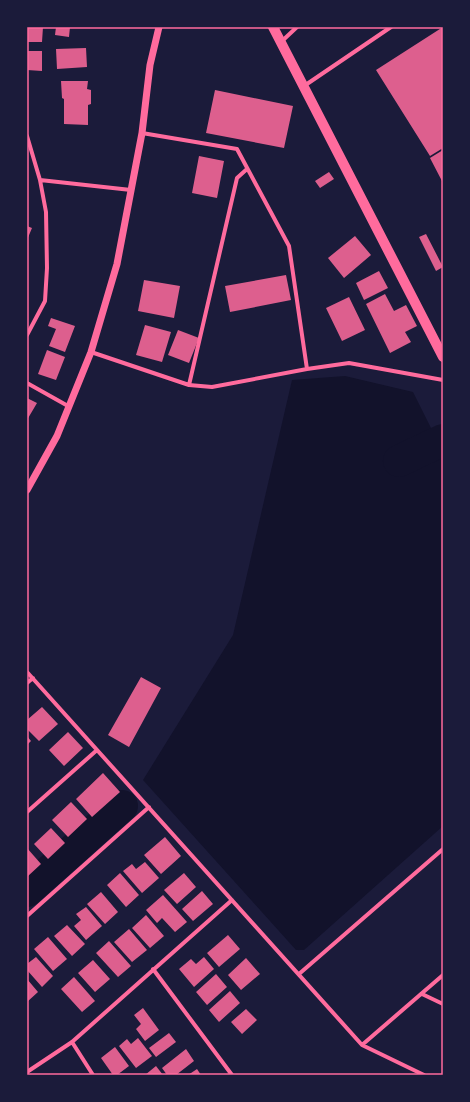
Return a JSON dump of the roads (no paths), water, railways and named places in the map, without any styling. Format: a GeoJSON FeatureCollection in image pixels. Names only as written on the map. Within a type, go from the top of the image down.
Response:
{"type":"FeatureCollection","features":[{"type":"Feature","properties":{"kind":"main road"},"geometry":{"type":"LineString","coordinates":[[273,27],[443,357]]}},
{"type":"Feature","properties":{"kind":"street"},"geometry":{"type":"LineString","coordinates":[[27,490],[57,436],[91,352],[117,264],[142,133],[150,65],[159,27]]}},
{"type":"Feature","properties":{"kind":"street"},"geometry":{"type":"LineString","coordinates":[[281,42],[297,27]]}},
{"type":"Feature","properties":{"kind":"street"},"geometry":{"type":"LineString","coordinates":[[304,86],[391,27]]}},
{"type":"Feature","properties":{"kind":"street"},"geometry":{"type":"LineString","coordinates":[[142,133],[237,149],[289,246],[307,368]]}},
{"type":"Feature","properties":{"kind":"street"},"geometry":{"type":"LineString","coordinates":[[27,136],[40,180],[46,212],[47,268],[45,301],[27,335]]}},
{"type":"Feature","properties":{"kind":"street"},"geometry":{"type":"LineString","coordinates":[[189,385],[237,178],[247,169]]}},
{"type":"Feature","properties":{"kind":"street"},"geometry":{"type":"LineString","coordinates":[[40,180],[131,190]]}},
{"type":"Feature","properties":{"kind":"street"},"geometry":{"type":"LineString","coordinates":[[91,352],[189,385],[212,387],[307,368],[348,363],[443,380]]}},
{"type":"Feature","properties":{"kind":"street"},"geometry":{"type":"LineString","coordinates":[[27,382],[68,406]]}},
{"type":"Feature","properties":{"kind":"street"},"geometry":{"type":"LineString","coordinates":[[27,672],[362,1044],[416,1073],[424,1075]]}},
{"type":"Feature","properties":{"kind":"street"},"geometry":{"type":"LineString","coordinates":[[27,683],[33,678]]}},
{"type":"Feature","properties":{"kind":"street"},"geometry":{"type":"LineString","coordinates":[[27,812],[97,750]]}},
{"type":"Feature","properties":{"kind":"street"},"geometry":{"type":"LineString","coordinates":[[27,916],[149,807]]}},
{"type":"Feature","properties":{"kind":"street"},"geometry":{"type":"LineString","coordinates":[[299,974],[443,849]]}},
{"type":"Feature","properties":{"kind":"street"},"geometry":{"type":"LineString","coordinates":[[27,1072],[72,1042],[232,900]]}},
{"type":"Feature","properties":{"kind":"street"},"geometry":{"type":"LineString","coordinates":[[153,969],[232,1075]]}},
{"type":"Feature","properties":{"kind":"street"},"geometry":{"type":"LineString","coordinates":[[362,1044],[443,976]]}},
{"type":"Feature","properties":{"kind":"street"},"geometry":{"type":"LineString","coordinates":[[422,994],[443,1004]]}},
{"type":"Feature","properties":{"kind":"street"},"geometry":{"type":"LineString","coordinates":[[72,1042],[93,1075]]}},
{"type":"Feature","properties":{"kind":"waterway"},"geometry":{"type":"LineString","coordinates":[[399,461],[443,440]]}},
{"type":"Feature","properties":{"kind":"waterway"},"geometry":{"type":"LineString","coordinates":[[27,891],[122,806]]}}]}
